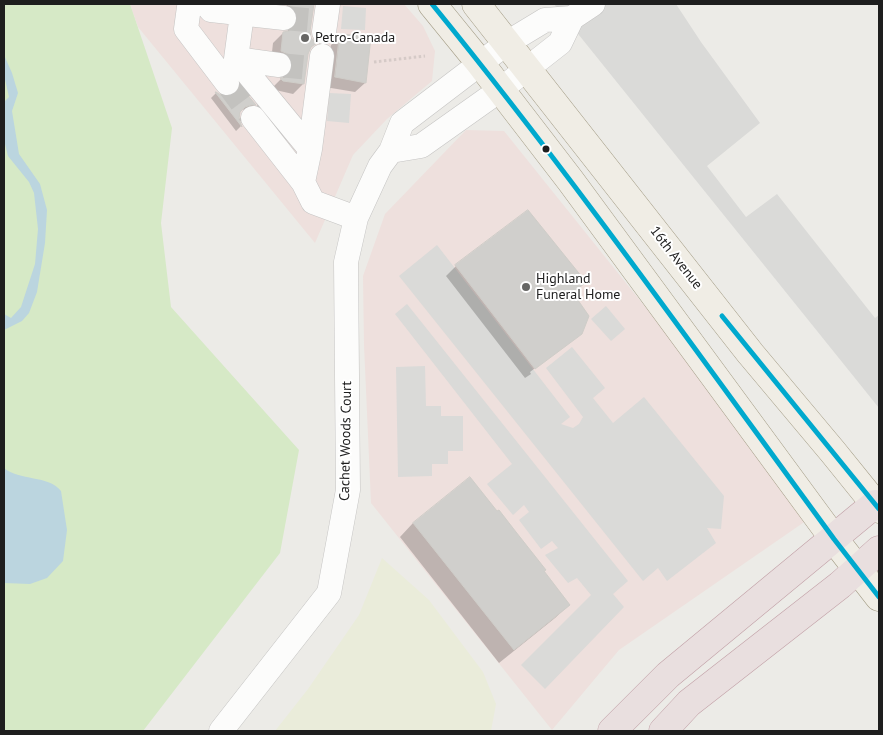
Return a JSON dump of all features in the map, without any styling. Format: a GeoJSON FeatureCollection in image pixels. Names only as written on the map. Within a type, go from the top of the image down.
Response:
{"type":"FeatureCollection","features":[{"type":"Feature","properties":{"kind":"highway"},"geometry":{"type":"LineString","coordinates":[[612,731],[668,675],[877,506]]}},
{"type":"Feature","properties":{"kind":"highway"},"geometry":{"type":"LineString","coordinates":[[663,731],[689,703],[840,584],[879,550]]}},
{"type":"Feature","properties":{"kind":"main road"},"geometry":{"type":"LineString","coordinates":[[432,4],[480,63],[588,204],[834,539],[879,597]]}},
{"type":"Feature","properties":{"kind":"main road","name":"16th Avenue"},"geometry":{"type":"LineString","coordinates":[[476,4],[750,352],[877,506]]}},
{"type":"Feature","properties":{"kind":"street"},"geometry":{"type":"LineString","coordinates":[[193,4],[189,7],[186,29],[227,83]]}},
{"type":"Feature","properties":{"kind":"street"},"geometry":{"type":"LineString","coordinates":[[206,4],[211,10],[248,9],[284,18]]}},
{"type":"Feature","properties":{"kind":"street"},"geometry":{"type":"LineString","coordinates":[[391,151],[421,146],[500,90],[560,43],[572,18],[594,4]]}},
{"type":"Feature","properties":{"kind":"street"},"geometry":{"type":"LineString","coordinates":[[236,59],[248,9]]}},
{"type":"Feature","properties":{"kind":"street","name":"Cachet Woods Court"},"geometry":{"type":"LineString","coordinates":[[220,731],[329,593],[348,490],[346,262],[356,218],[380,166],[391,151],[402,123],[507,43],[545,20],[572,18]]}},
{"type":"Feature","properties":{"kind":"street"},"geometry":{"type":"LineString","coordinates":[[236,59],[279,65]]}},
{"type":"Feature","properties":{"kind":"street"},"geometry":{"type":"LineString","coordinates":[[236,59],[310,149]]}},
{"type":"Feature","properties":{"kind":"street"},"geometry":{"type":"LineString","coordinates":[[303,182],[310,149],[317,65]]}},
{"type":"Feature","properties":{"kind":"street"},"geometry":{"type":"LineString","coordinates":[[253,118],[303,182],[313,202],[356,218]]}},
{"type":"Feature","properties":{"kind":"path"},"geometry":{"type":"LineString","coordinates":[[374,62],[425,56]]}},
{"type":"Feature","properties":{"kind":"shaded area"},"geometry":{"type":"Polygon","coordinates":[[[130,4],[404,4],[423,26],[435,51],[432,81],[387,119],[353,155],[315,243],[138,27],[130,4]]]}},
{"type":"Feature","properties":{"kind":"shaded area"},"geometry":{"type":"Polygon","coordinates":[[[554,4],[676,4],[760,123],[707,166],[746,217],[777,194],[875,318],[879,315],[879,408],[554,4]]]}},
{"type":"Feature","properties":{"kind":"shaded area"},"geometry":{"type":"Polygon","coordinates":[[[343,6],[366,8],[365,30],[341,29],[343,6]]]}},
{"type":"Feature","properties":{"kind":"shaded area"},"geometry":{"type":"Polygon","coordinates":[[[329,93],[351,94],[349,123],[327,121],[329,93]]]}},
{"type":"Feature","properties":{"kind":"shaded area"},"geometry":{"type":"Polygon","coordinates":[[[466,130],[504,131],[813,516],[619,650],[552,730],[371,503],[363,276],[385,214],[466,130]]]}},
{"type":"Feature","properties":{"kind":"shaded area"},"geometry":{"type":"Polygon","coordinates":[[[437,245],[570,417],[561,424],[573,428],[579,424],[583,417],[546,368],[572,347],[605,388],[593,398],[613,423],[644,397],[724,496],[721,529],[707,528],[716,543],[667,581],[658,568],[643,581],[399,276],[437,245]]]}},
{"type":"Feature","properties":{"kind":"shaded area"},"geometry":{"type":"Polygon","coordinates":[[[407,304],[628,581],[613,594],[624,607],[545,689],[521,665],[591,595],[577,578],[568,583],[545,555],[558,548],[552,541],[541,549],[519,520],[529,512],[524,505],[513,515],[487,484],[512,464],[395,314],[407,304]]]}},
{"type":"Feature","properties":{"kind":"shaded area"},"geometry":{"type":"Polygon","coordinates":[[[606,306],[625,329],[611,341],[591,319],[606,306]]]}},
{"type":"Feature","properties":{"kind":"shaded area"},"geometry":{"type":"Polygon","coordinates":[[[425,366],[426,406],[441,406],[441,416],[463,416],[463,451],[448,451],[448,464],[432,464],[432,476],[398,477],[396,367],[425,366]]]}},
{"type":"Feature","properties":{"kind":"green space"},"geometry":{"type":"Polygon","coordinates":[[[4,4],[130,4],[172,128],[161,223],[171,307],[299,450],[280,553],[143,731],[4,731],[4,4]]]}},
{"type":"Feature","properties":{"kind":"green space"},"geometry":{"type":"Polygon","coordinates":[[[382,558],[429,600],[483,672],[496,704],[491,731],[275,731],[308,689],[359,615],[382,558]]]}},
{"type":"Feature","properties":{"kind":"water"},"geometry":{"type":"Polygon","coordinates":[[[4,55],[18,93],[12,111],[19,154],[40,184],[47,210],[45,243],[37,292],[29,313],[22,321],[4,330],[4,314],[11,318],[21,307],[35,264],[38,229],[34,193],[29,182],[8,156],[4,140],[4,102],[9,97],[4,75],[4,55]]]}},
{"type":"Feature","properties":{"kind":"water"},"geometry":{"type":"Polygon","coordinates":[[[4,468],[18,475],[49,482],[61,491],[67,530],[63,561],[47,578],[30,584],[4,583],[4,468]]]}},
{"type":"Feature","properties":{"kind":"building"},"geometry":{"type":"Polygon","coordinates":[[[286,4],[314,4],[310,31],[311,38],[317,43],[311,47],[308,54],[304,84],[283,81],[280,78],[285,78],[290,74],[293,66],[292,59],[288,54],[281,51],[283,32],[289,31],[295,26],[298,19],[292,7],[286,4]]]}},
{"type":"Feature","properties":{"kind":"building"},"geometry":{"type":"Polygon","coordinates":[[[340,34],[371,37],[366,83],[335,77],[340,34]]]}},
{"type":"Feature","properties":{"kind":"building"},"geometry":{"type":"Polygon","coordinates":[[[240,86],[256,105],[245,107],[240,112],[239,119],[242,127],[215,92],[229,97],[236,94],[240,86]]]}},
{"type":"Feature","properties":{"kind":"building","name":"Highland Funeral Home"},"geometry":{"type":"Polygon","coordinates":[[[528,210],[586,282],[573,293],[589,316],[582,334],[535,369],[455,265],[528,210]]]}},
{"type":"Feature","properties":{"kind":"building"},"geometry":{"type":"Polygon","coordinates":[[[470,477],[497,511],[499,510],[546,570],[544,571],[570,605],[514,650],[413,523],[470,477]]]}},
{"type":"Feature","properties":{"kind":"tunnel"},"geometry":{"type":"LineString","coordinates":[[284,18],[317,21]]}},
{"type":"Feature","properties":{"kind":"tunnel"},"geometry":{"type":"LineString","coordinates":[[279,65],[310,68]]}},
{"type":"Feature","properties":{"kind":"tunnel"},"geometry":{"type":"LineString","coordinates":[[227,83],[253,118]]}},
{"type":"Feature","properties":{"kind":"transit line"},"geometry":{"type":"LineString","coordinates":[[432,4],[536,135],[834,539],[879,597]]}},
{"type":"Feature","properties":{"kind":"transit line"},"geometry":{"type":"LineString","coordinates":[[722,316],[879,509]]}},
{"type":"Feature","properties":{"kind":"place","name":"Petro-Canada"},"geometry":{"type":"Point","coordinates":[305,38]}},
{"type":"Feature","properties":{"kind":"place","name":"Highland Funeral Home"},"geometry":{"type":"Point","coordinates":[526,287]}}]}
